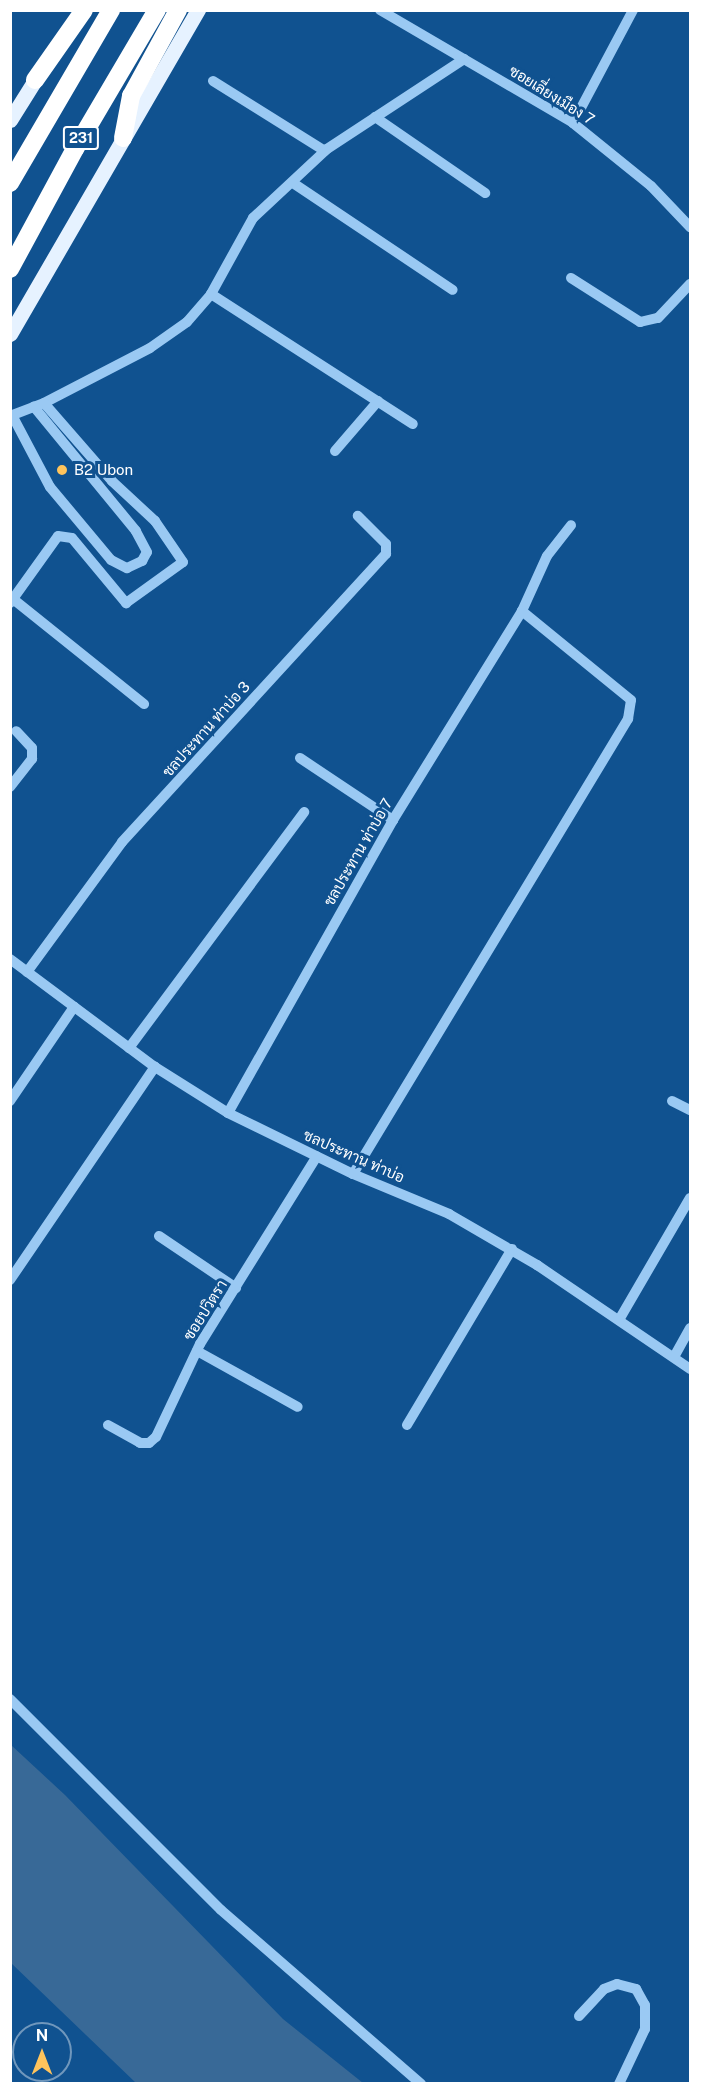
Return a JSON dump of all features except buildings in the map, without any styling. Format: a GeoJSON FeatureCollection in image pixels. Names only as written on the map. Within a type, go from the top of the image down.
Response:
{"type":"FeatureCollection","features":[{"type":"Feature","properties":{"kind":"highway"},"geometry":{"type":"LineString","coordinates":[[35,80],[84,10]]}},
{"type":"Feature","properties":{"kind":"highway","name":"231"},"geometry":{"type":"LineString","coordinates":[[10,183],[111,10]]}},
{"type":"Feature","properties":{"kind":"highway","name":"231"},"geometry":{"type":"LineString","coordinates":[[10,269],[75,148],[157,10]]}},
{"type":"Feature","properties":{"kind":"highway"},"geometry":{"type":"LineString","coordinates":[[123,138],[131,96],[178,10]]}},
{"type":"Feature","properties":{"kind":"main road"},"geometry":{"type":"LineString","coordinates":[[10,120],[74,10]]}},
{"type":"Feature","properties":{"kind":"main road"},"geometry":{"type":"LineString","coordinates":[[10,334],[198,10]]}},
{"type":"Feature","properties":{"kind":"street","name":"ซอยเลี่ยงเมือง 7"},"geometry":{"type":"LineString","coordinates":[[380,10],[573,123],[651,186],[690,227]]}},
{"type":"Feature","properties":{"kind":"street"},"geometry":{"type":"LineString","coordinates":[[399,22],[402,10]]}},
{"type":"Feature","properties":{"kind":"street"},"geometry":{"type":"LineString","coordinates":[[573,123],[633,10]]}},
{"type":"Feature","properties":{"kind":"street"},"geometry":{"type":"LineString","coordinates":[[39,405],[136,531],[147,552],[142,561],[127,568],[111,560],[50,487],[11,416],[39,405],[150,348],[187,322],[211,294],[253,218],[325,151],[464,59]]}},
{"type":"Feature","properties":{"kind":"street"},"geometry":{"type":"LineString","coordinates":[[213,81],[325,151]]}},
{"type":"Feature","properties":{"kind":"street"},"geometry":{"type":"LineString","coordinates":[[375,117],[485,194]]}},
{"type":"Feature","properties":{"kind":"street"},"geometry":{"type":"LineString","coordinates":[[293,183],[453,290]]}},
{"type":"Feature","properties":{"kind":"street"},"geometry":{"type":"LineString","coordinates":[[571,278],[640,322],[658,318],[690,284]]}},
{"type":"Feature","properties":{"kind":"street"},"geometry":{"type":"LineString","coordinates":[[211,294],[413,424]]}},
{"type":"Feature","properties":{"kind":"street"},"geometry":{"type":"LineString","coordinates":[[335,451],[378,401]]}},
{"type":"Feature","properties":{"kind":"street"},"geometry":{"type":"LineString","coordinates":[[39,405],[112,481],[155,521],[183,561],[126,603],[72,538],[58,536],[12,601],[144,704]]}},
{"type":"Feature","properties":{"kind":"street","name":"ชลประทาน ท่าบ่อ 3"},"geometry":{"type":"LineString","coordinates":[[27,972],[122,842],[386,554],[386,544],[358,516]]}},
{"type":"Feature","properties":{"kind":"street","name":"ชลประทาน ท่าบ่อ 7"},"geometry":{"type":"LineString","coordinates":[[228,1113],[393,820],[522,611],[547,556],[571,525]]}},
{"type":"Feature","properties":{"kind":"street"},"geometry":{"type":"LineString","coordinates":[[353,1174],[628,719],[631,700],[522,611]]}},
{"type":"Feature","properties":{"kind":"street"},"geometry":{"type":"LineString","coordinates":[[10,788],[32,759],[32,748],[16,731]]}},
{"type":"Feature","properties":{"kind":"street"},"geometry":{"type":"LineString","coordinates":[[300,758],[393,820]]}},
{"type":"Feature","properties":{"kind":"street"},"geometry":{"type":"LineString","coordinates":[[129,1048],[304,812]]}},
{"type":"Feature","properties":{"kind":"street","name":"ชลประทาน ท่าบ่อ"},"geometry":{"type":"LineString","coordinates":[[10,959],[155,1067],[228,1113],[353,1174],[449,1214],[512,1249],[690,1370]]}},
{"type":"Feature","properties":{"kind":"street"},"geometry":{"type":"LineString","coordinates":[[10,1101],[74,1007]]}},
{"type":"Feature","properties":{"kind":"street"},"geometry":{"type":"LineString","coordinates":[[10,1280],[155,1067]]}},
{"type":"Feature","properties":{"kind":"street"},"geometry":{"type":"LineString","coordinates":[[672,1101],[690,1110]]}},
{"type":"Feature","properties":{"kind":"street","name":"ซอยปวิตรา"},"geometry":{"type":"LineString","coordinates":[[108,1425],[140,1443],[149,1443],[156,1437],[197,1351],[317,1156]]}},
{"type":"Feature","properties":{"kind":"street"},"geometry":{"type":"LineString","coordinates":[[619,1320],[690,1198]]}},
{"type":"Feature","properties":{"kind":"street"},"geometry":{"type":"LineString","coordinates":[[159,1236],[236,1288]]}},
{"type":"Feature","properties":{"kind":"street"},"geometry":{"type":"LineString","coordinates":[[407,1425],[512,1249]]}},
{"type":"Feature","properties":{"kind":"street"},"geometry":{"type":"LineString","coordinates":[[674,1357],[690,1328]]}},
{"type":"Feature","properties":{"kind":"street"},"geometry":{"type":"LineString","coordinates":[[197,1351],[298,1407]]}},
{"type":"Feature","properties":{"kind":"street"},"geometry":{"type":"LineString","coordinates":[[10,1699],[222,1910],[421,2084]]}},
{"type":"Feature","properties":{"kind":"street"},"geometry":{"type":"LineString","coordinates":[[579,2016],[604,1989],[617,1984],[636,1989],[645,2005],[645,2029],[619,2084]]}},
{"type":"Feature","properties":{"kind":"water"},"geometry":{"type":"Polygon","coordinates":[[[11,1745],[65,1795],[283,2019],[363,2083],[136,2083],[11,1963],[11,1745]]]}},
{"type":"Feature","properties":{"kind":"place","name":"B2 Ubon"},"geometry":{"type":"Point","coordinates":[62,470]}}]}
